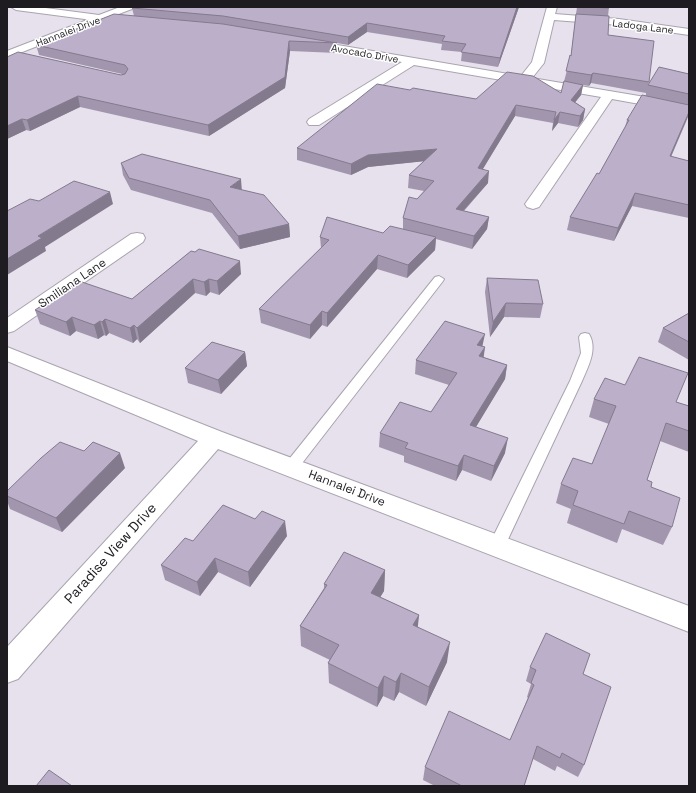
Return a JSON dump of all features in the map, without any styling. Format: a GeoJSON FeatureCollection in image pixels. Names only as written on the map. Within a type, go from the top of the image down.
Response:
{"type":"FeatureCollection","features":[{"type":"Feature","properties":{"kind":"street"},"geometry":{"type":"LineString","coordinates":[[16,7],[135,22]]}},
{"type":"Feature","properties":{"kind":"street","name":"Hannalei Drive"},"geometry":{"type":"LineString","coordinates":[[8,54],[129,7]]}},
{"type":"Feature","properties":{"kind":"street"},"geometry":{"type":"LineString","coordinates":[[524,80],[538,63],[551,12]]}},
{"type":"Feature","properties":{"kind":"street","name":"Ladoga Lane"},"geometry":{"type":"LineString","coordinates":[[551,12],[689,32]]}},
{"type":"Feature","properties":{"kind":"street","name":"Avocado Drive"},"geometry":{"type":"LineString","coordinates":[[294,41],[609,95],[689,111]]}},
{"type":"Feature","properties":{"kind":"street"},"geometry":{"type":"LineString","coordinates":[[8,54],[31,59]]}},
{"type":"Feature","properties":{"kind":"street"},"geometry":{"type":"LineString","coordinates":[[314,122],[412,61]]}},
{"type":"Feature","properties":{"kind":"street"},"geometry":{"type":"LineString","coordinates":[[533,204],[609,95]]}},
{"type":"Feature","properties":{"kind":"street","name":"Smiliana Lane"},"geometry":{"type":"LineString","coordinates":[[7,327],[137,238]]}},
{"type":"Feature","properties":{"kind":"street","name":"Hannalei Drive"},"geometry":{"type":"LineString","coordinates":[[7,353],[214,438],[689,619]]}},
{"type":"Feature","properties":{"kind":"street","name":"Paradise View Drive"},"geometry":{"type":"LineString","coordinates":[[7,669],[214,438]]}},
{"type":"Feature","properties":{"kind":"lane"},"geometry":{"type":"LineString","coordinates":[[291,467],[439,279]]}},
{"type":"Feature","properties":{"kind":"lane"},"geometry":{"type":"LineString","coordinates":[[497,545],[576,381],[587,353],[585,337]]}},
{"type":"Feature","properties":{"kind":"building"},"geometry":{"type":"Polygon","coordinates":[[[517,7],[500,58],[461,52],[466,44],[442,41],[445,36],[367,23],[348,37],[223,16],[132,8],[517,7]]]}},
{"type":"Feature","properties":{"kind":"building"},"geometry":{"type":"Polygon","coordinates":[[[114,14],[223,24],[337,43],[289,41],[285,77],[208,125],[78,96],[27,120],[22,119],[7,126],[7,57],[18,52],[121,75],[125,74],[128,69],[125,65],[36,45],[114,14]]]}},
{"type":"Feature","properties":{"kind":"building"},"geometry":{"type":"Polygon","coordinates":[[[576,14],[609,16],[608,35],[654,41],[649,82],[593,73],[591,75],[566,71],[570,55],[571,56],[576,14]]]}},
{"type":"Feature","properties":{"kind":"building"},"geometry":{"type":"Polygon","coordinates":[[[659,67],[689,74],[689,94],[648,85],[659,67]]]}},
{"type":"Feature","properties":{"kind":"building"},"geometry":{"type":"Polygon","coordinates":[[[507,72],[533,76],[561,93],[564,81],[583,85],[571,100],[585,109],[580,116],[560,112],[554,120],[556,112],[516,105],[478,168],[489,171],[456,209],[489,217],[474,236],[403,218],[409,197],[417,199],[434,181],[409,175],[437,149],[368,155],[351,164],[297,148],[377,84],[410,90],[413,88],[476,99],[507,72]]]}},
{"type":"Feature","properties":{"kind":"building"},"geometry":{"type":"Polygon","coordinates":[[[642,95],[689,105],[689,112],[670,156],[689,161],[689,205],[635,193],[618,228],[570,217],[597,173],[599,174],[629,120],[627,120],[642,95]]]}},
{"type":"Feature","properties":{"kind":"building"},"geometry":{"type":"Polygon","coordinates":[[[142,154],[241,179],[230,187],[264,195],[289,224],[238,236],[210,200],[129,178],[121,163],[142,154]]]}},
{"type":"Feature","properties":{"kind":"building"},"geometry":{"type":"Polygon","coordinates":[[[74,181],[110,192],[38,236],[42,238],[7,259],[7,211],[30,199],[39,201],[74,181]]]}},
{"type":"Feature","properties":{"kind":"building"},"geometry":{"type":"Polygon","coordinates":[[[327,217],[383,233],[390,226],[436,237],[408,265],[378,255],[327,313],[322,311],[310,325],[259,309],[329,240],[320,237],[327,217]]]}},
{"type":"Feature","properties":{"kind":"building"},"geometry":{"type":"Polygon","coordinates":[[[199,249],[240,261],[217,281],[209,279],[204,282],[193,279],[137,328],[134,325],[130,328],[105,319],[94,325],[72,317],[66,322],[35,310],[79,281],[132,299],[191,251],[195,252],[199,249]]]}},
{"type":"Feature","properties":{"kind":"building"},"geometry":{"type":"Polygon","coordinates":[[[487,278],[538,280],[543,304],[506,303],[493,322],[487,278]]]}},
{"type":"Feature","properties":{"kind":"building"},"geometry":{"type":"Polygon","coordinates":[[[689,313],[689,342],[663,328],[689,313]]]}},
{"type":"Feature","properties":{"kind":"building"},"geometry":{"type":"Polygon","coordinates":[[[445,321],[485,334],[477,345],[485,347],[479,356],[507,365],[470,425],[508,438],[494,466],[464,455],[458,466],[405,448],[408,443],[380,433],[400,402],[431,412],[457,373],[416,360],[445,321]]]}},
{"type":"Feature","properties":{"kind":"building"},"geometry":{"type":"Polygon","coordinates":[[[212,342],[245,352],[218,380],[185,368],[212,342]]]}},
{"type":"Feature","properties":{"kind":"building"},"geometry":{"type":"Polygon","coordinates":[[[639,357],[688,373],[676,402],[689,406],[689,431],[666,423],[647,480],[652,482],[651,487],[680,498],[672,527],[629,511],[624,524],[573,505],[578,491],[561,484],[573,458],[592,464],[616,406],[594,399],[605,378],[625,385],[639,357]]]}},
{"type":"Feature","properties":{"kind":"building"},"geometry":{"type":"Polygon","coordinates":[[[60,442],[84,451],[93,442],[120,453],[56,518],[7,496],[7,491],[60,442]]]}},
{"type":"Feature","properties":{"kind":"building"},"geometry":{"type":"Polygon","coordinates":[[[223,505],[255,519],[262,511],[285,521],[248,572],[215,558],[197,582],[161,565],[185,538],[193,541],[223,505]]]}},
{"type":"Feature","properties":{"kind":"building"},"geometry":{"type":"Polygon","coordinates":[[[344,552],[385,570],[371,593],[419,615],[413,625],[450,642],[429,687],[401,673],[396,682],[384,676],[378,688],[328,663],[339,645],[300,626],[327,585],[324,584],[344,552]]]}},
{"type":"Feature","properties":{"kind":"building"},"geometry":{"type":"Polygon","coordinates":[[[546,633],[590,654],[583,674],[611,687],[584,765],[562,753],[560,758],[537,746],[524,786],[462,786],[425,767],[449,711],[510,740],[534,685],[531,683],[536,670],[530,667],[546,633]]]}},
{"type":"Feature","properties":{"kind":"building"},"geometry":{"type":"Polygon","coordinates":[[[49,770],[72,786],[36,786],[49,770]]]}}]}
